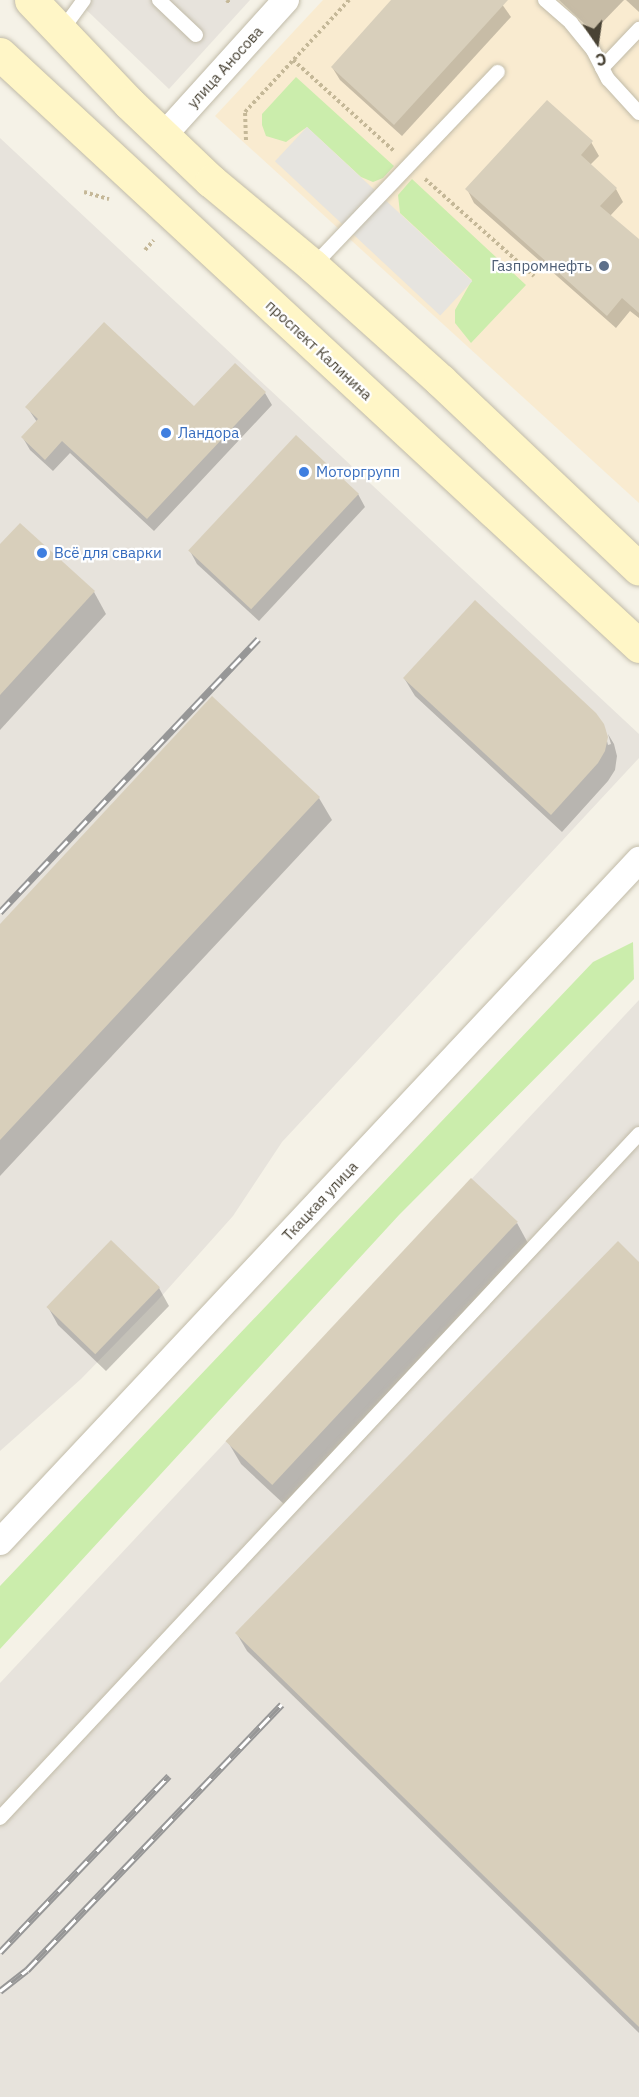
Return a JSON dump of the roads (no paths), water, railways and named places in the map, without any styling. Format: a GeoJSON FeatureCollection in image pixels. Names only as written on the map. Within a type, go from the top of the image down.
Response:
{"type":"FeatureCollection","features":[{"type":"Feature","properties":{"kind":"main road"},"geometry":{"type":"LineString","coordinates":[[31,0],[129,103],[211,181],[313,266],[440,380],[639,569]]}},
{"type":"Feature","properties":{"kind":"main road","name":"проспект Калинина"},"geometry":{"type":"LineString","coordinates":[[0,54],[639,646]]}},
{"type":"Feature","properties":{"kind":"main road"},"geometry":{"type":"LineString","coordinates":[[128,171],[164,135]]}},
{"type":"Feature","properties":{"kind":"street","name":"улица Аносова"},"geometry":{"type":"LineString","coordinates":[[164,135],[286,0]]}},
{"type":"Feature","properties":{"kind":"street","name":"Ткацкая улица"},"geometry":{"type":"LineString","coordinates":[[0,1542],[639,860]]}},
{"type":"Feature","properties":{"kind":"lane"},"geometry":{"type":"LineString","coordinates":[[62,30],[84,0]]}},
{"type":"Feature","properties":{"kind":"lane"},"geometry":{"type":"LineString","coordinates":[[159,0],[196,35]]}},
{"type":"Feature","properties":{"kind":"lane"},"geometry":{"type":"LineString","coordinates":[[545,0],[571,23],[593,50],[608,79],[639,113]]}},
{"type":"Feature","properties":{"kind":"lane"},"geometry":{"type":"LineString","coordinates":[[602,69],[639,29]]}},
{"type":"Feature","properties":{"kind":"lane"},"geometry":{"type":"LineString","coordinates":[[313,266],[498,72]]}},
{"type":"Feature","properties":{"kind":"lane"},"geometry":{"type":"LineString","coordinates":[[0,1818],[639,1134]]}},
{"type":"Feature","properties":{"kind":"railway"},"geometry":{"type":"LineString","coordinates":[[0,912],[258,639]]}},
{"type":"Feature","properties":{"kind":"railway"},"geometry":{"type":"LineString","coordinates":[[0,1991],[27,1970],[282,1704]]}},
{"type":"Feature","properties":{"kind":"railway"},"geometry":{"type":"LineString","coordinates":[[0,1952],[169,1776]]}},
{"type":"Feature","properties":{"kind":"place","name":"Газпромнефть"},"geometry":{"type":"Point","coordinates":[604,266]}},
{"type":"Feature","properties":{"kind":"place","name":"Ландора"},"geometry":{"type":"Point","coordinates":[166,433]}},
{"type":"Feature","properties":{"kind":"place","name":"Моторгрупп"},"geometry":{"type":"Point","coordinates":[304,472]}},
{"type":"Feature","properties":{"kind":"place","name":"Всё для сварки"},"geometry":{"type":"Point","coordinates":[42,553]}}]}
